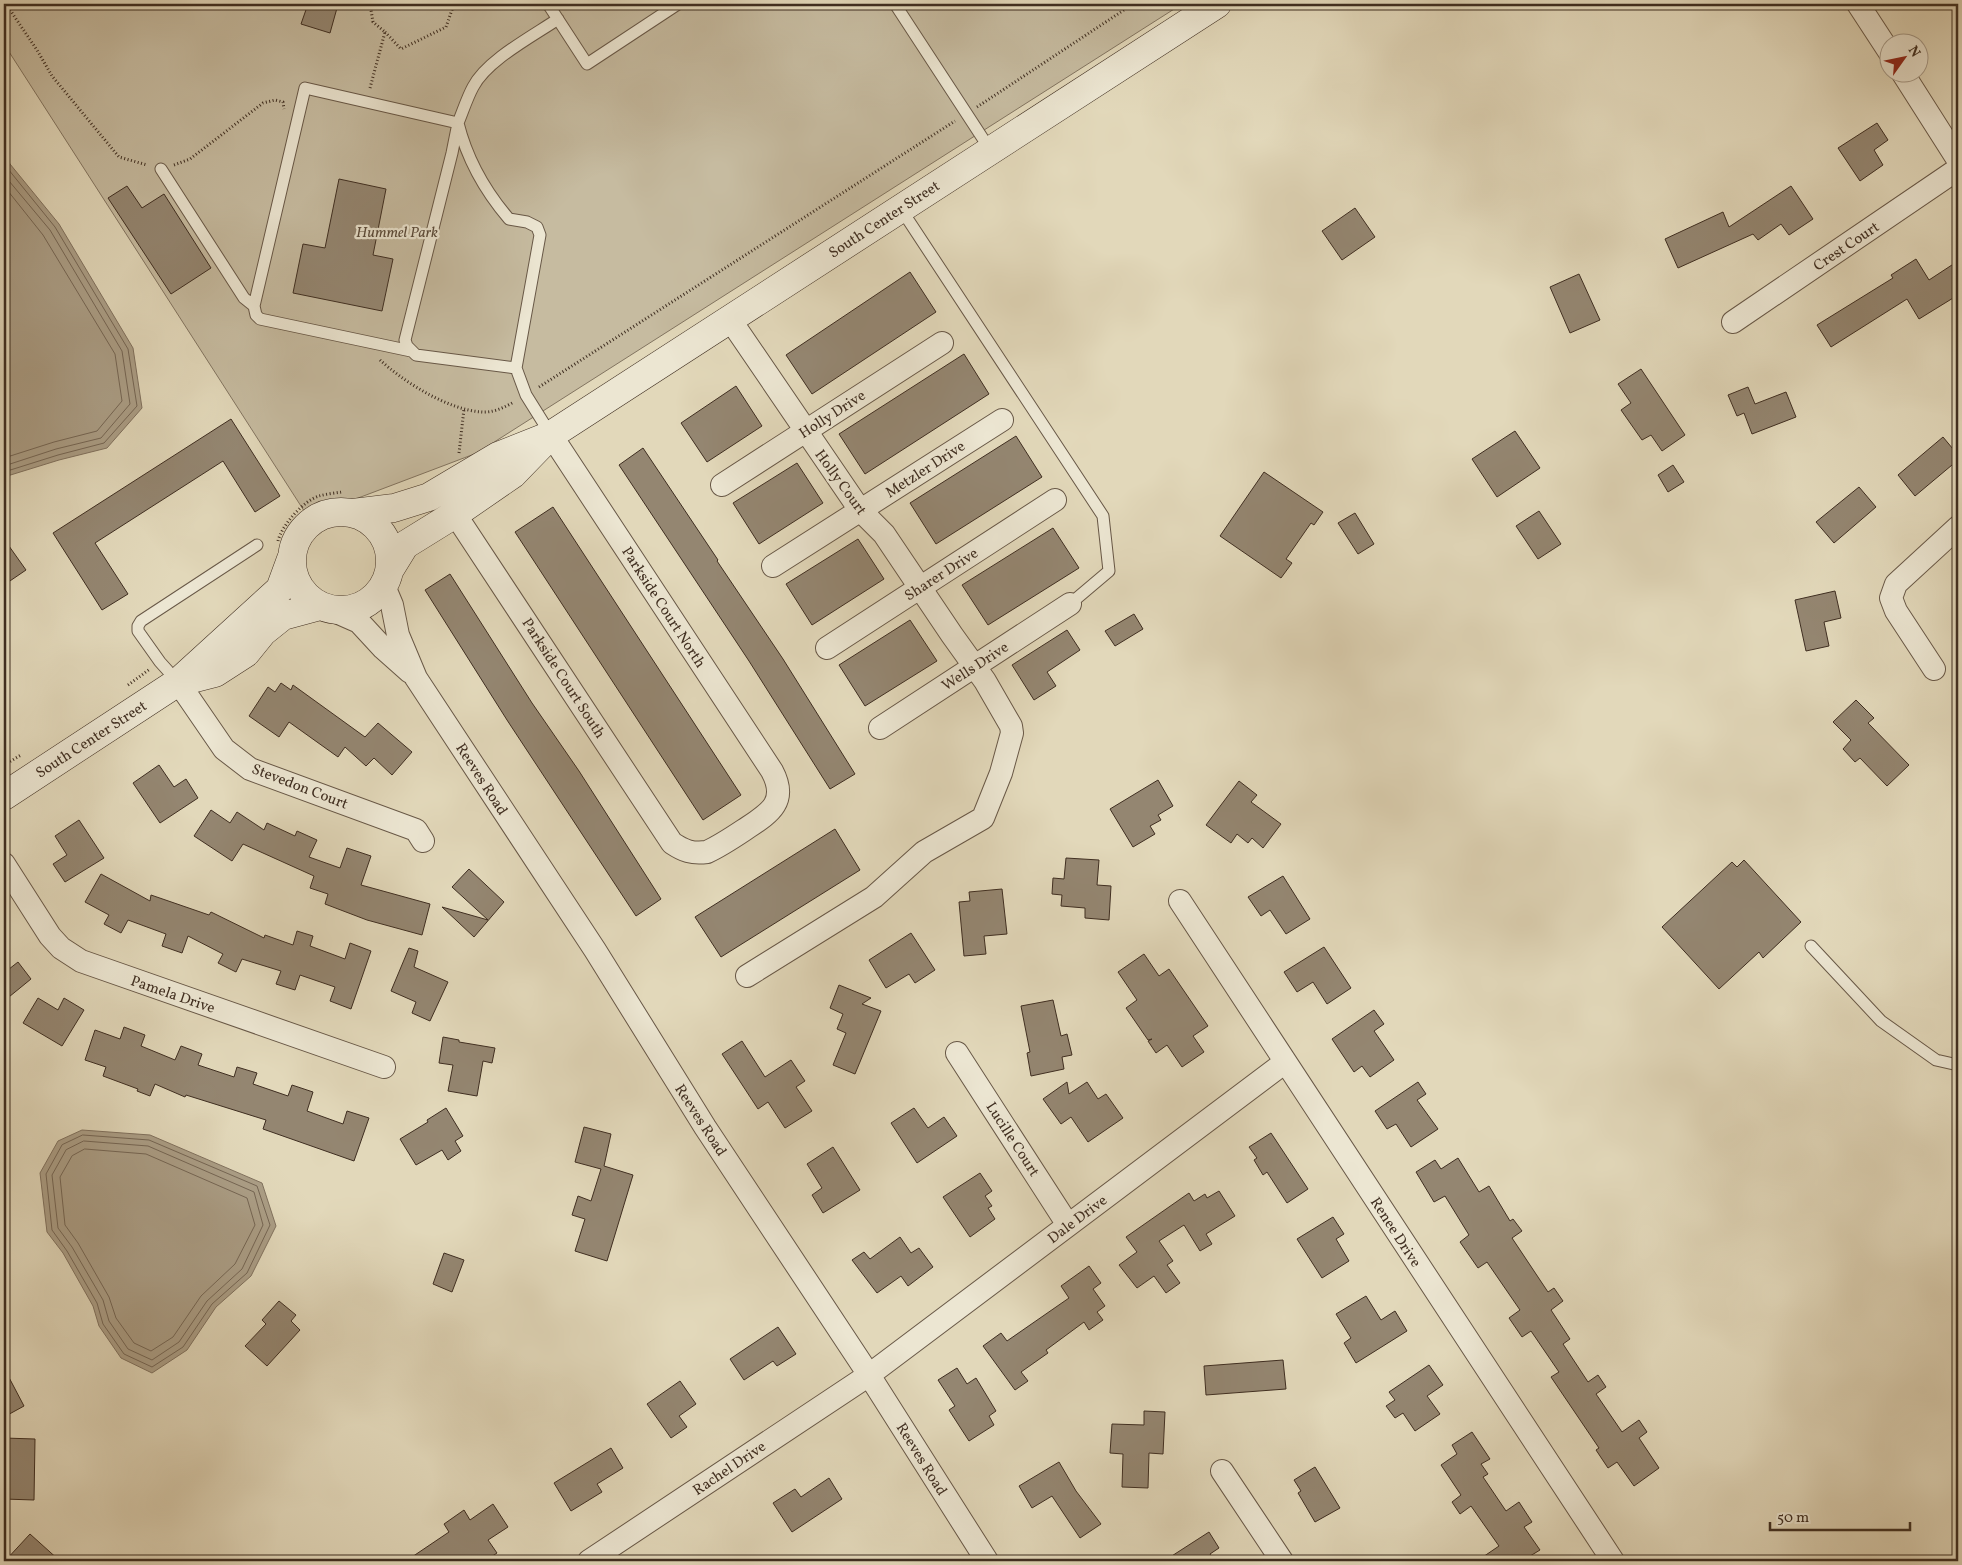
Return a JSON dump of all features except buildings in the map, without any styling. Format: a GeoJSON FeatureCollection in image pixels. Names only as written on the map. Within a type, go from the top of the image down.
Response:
{"type":"FeatureCollection","features":[{"type":"Feature","properties":{"kind":"main road","name":"South Center Street"},"geometry":{"type":"LineString","coordinates":[[353,513],[394,508],[429,497],[498,456],[551,435],[1216,4]]}},
{"type":"Feature","properties":{"kind":"main road","name":"South Center Street"},"geometry":{"type":"LineString","coordinates":[[387,578],[405,545],[455,514],[513,474],[551,435]]}},
{"type":"Feature","properties":{"kind":"main road"},"geometry":{"type":"LineString","coordinates":[[338,512],[353,513],[366,519],[378,529],[386,541],[390,556],[387,578],[375,598],[363,606],[349,610],[327,608],[308,598],[298,587],[293,574],[291,559],[298,538],[311,522],[324,515],[338,512]]}},
{"type":"Feature","properties":{"kind":"main road","name":"South Center Street"},"geometry":{"type":"LineString","coordinates":[[4,796],[178,682],[280,588],[291,559]]}},
{"type":"Feature","properties":{"kind":"main road","name":"South Center Street"},"geometry":{"type":"LineString","coordinates":[[178,682],[215,673],[246,653],[264,632],[283,616],[327,608]]}},
{"type":"Feature","properties":{"kind":"street"},"geometry":{"type":"LineString","coordinates":[[1858,4],[1880,38]]}},
{"type":"Feature","properties":{"kind":"street"},"geometry":{"type":"LineString","coordinates":[[1908,82],[1958,159]]}},
{"type":"Feature","properties":{"kind":"street","name":"Crest Court"},"geometry":{"type":"LineString","coordinates":[[1733,322],[1958,159]]}},
{"type":"Feature","properties":{"kind":"street","name":"Holly Court"},"geometry":{"type":"LineString","coordinates":[[729,318],[860,510],[884,534],[985,681],[1012,726],[1012,733],[1001,773],[983,818],[924,852],[874,897],[747,976]]}},
{"type":"Feature","properties":{"kind":"street","name":"Holly Drive"},"geometry":{"type":"LineString","coordinates":[[722,485],[942,343]]}},
{"type":"Feature","properties":{"kind":"street","name":"Metzler Drive"},"geometry":{"type":"LineString","coordinates":[[773,566],[1002,420]]}},
{"type":"Feature","properties":{"kind":"street","name":"Parkside Court North"},"geometry":{"type":"LineString","coordinates":[[551,435],[776,779],[778,792],[775,804],[768,814],[715,848],[707,852],[695,853],[683,850],[672,843]]}},
{"type":"Feature","properties":{"kind":"street","name":"Sharer Drive"},"geometry":{"type":"LineString","coordinates":[[827,648],[1055,500]]}},
{"type":"Feature","properties":{"kind":"street","name":"Parkside Court South"},"geometry":{"type":"LineString","coordinates":[[455,514],[672,843]]}},
{"type":"Feature","properties":{"kind":"street"},"geometry":{"type":"LineString","coordinates":[[1934,669],[1896,611],[1891,598],[1896,584],[1958,527]]}},
{"type":"Feature","properties":{"kind":"street","name":"Reeves Road"},"geometry":{"type":"LineString","coordinates":[[387,578],[398,635],[416,678],[595,950],[705,1127],[869,1375],[987,1561]]}},
{"type":"Feature","properties":{"kind":"street","name":"Wells Drive"},"geometry":{"type":"LineString","coordinates":[[880,728],[1070,604]]}},
{"type":"Feature","properties":{"kind":"street","name":"Reeves Road"},"geometry":{"type":"LineString","coordinates":[[327,608],[359,622],[416,678]]}},
{"type":"Feature","properties":{"kind":"street","name":"Stevedon Court"},"geometry":{"type":"LineString","coordinates":[[178,682],[224,749],[250,769],[416,830],[423,841]]}},
{"type":"Feature","properties":{"kind":"street","name":"Pamela Drive"},"geometry":{"type":"LineString","coordinates":[[4,864],[50,936],[61,948],[81,961],[384,1067]]}},
{"type":"Feature","properties":{"kind":"street","name":"Renee Drive"},"geometry":{"type":"LineString","coordinates":[[1180,902],[1609,1560]]}},
{"type":"Feature","properties":{"kind":"street","name":"Lucille Court"},"geometry":{"type":"LineString","coordinates":[[957,1053],[1068,1225]]}},
{"type":"Feature","properties":{"kind":"street","name":"Dale Drive"},"geometry":{"type":"LineString","coordinates":[[869,1375],[1284,1063]]}},
{"type":"Feature","properties":{"kind":"street","name":"Rachel Drive"},"geometry":{"type":"LineString","coordinates":[[589,1561],[869,1375]]}},
{"type":"Feature","properties":{"kind":"street"},"geometry":{"type":"LineString","coordinates":[[1222,1471],[1282,1561]]}},
{"type":"Feature","properties":{"kind":"lane"},"geometry":{"type":"LineString","coordinates":[[548,4],[587,64],[678,4]]}},
{"type":"Feature","properties":{"kind":"lane"},"geometry":{"type":"LineString","coordinates":[[894,4],[991,151]]}},
{"type":"Feature","properties":{"kind":"lane"},"geometry":{"type":"LineString","coordinates":[[516,368],[416,355],[404,340],[458,123],[473,87],[481,75],[498,59],[558,19]]}},
{"type":"Feature","properties":{"kind":"lane"},"geometry":{"type":"LineString","coordinates":[[411,351],[260,318],[256,316],[254,306],[305,88],[458,123]]}},
{"type":"Feature","properties":{"kind":"lane"},"geometry":{"type":"LineString","coordinates":[[458,123],[463,142],[480,179],[509,220],[528,222],[537,227],[540,235],[516,368],[526,395],[551,435]]}},
{"type":"Feature","properties":{"kind":"lane"},"geometry":{"type":"LineString","coordinates":[[161,170],[244,298],[254,306]]}},
{"type":"Feature","properties":{"kind":"lane"},"geometry":{"type":"LineString","coordinates":[[901,209],[1103,516],[1109,570],[1070,604]]}},
{"type":"Feature","properties":{"kind":"lane"},"geometry":{"type":"LineString","coordinates":[[178,682],[160,662],[138,631],[138,626],[141,621],[257,545]]}},
{"type":"Feature","properties":{"kind":"lane"},"geometry":{"type":"LineString","coordinates":[[1812,946],[1880,1021],[1936,1060],[1958,1065]]}},
{"type":"Feature","properties":{"kind":"path"},"geometry":{"type":"LineString","coordinates":[[6,4],[52,76],[119,157],[161,170],[190,159],[263,103],[275,100],[283,102],[284,111]]}},
{"type":"Feature","properties":{"kind":"path"},"geometry":{"type":"LineString","coordinates":[[370,4],[373,22],[401,49],[446,27],[454,4]]}},
{"type":"Feature","properties":{"kind":"path"},"geometry":{"type":"LineString","coordinates":[[374,355],[396,375],[458,408],[483,412],[504,408],[967,113],[1133,4]]}},
{"type":"Feature","properties":{"kind":"path"},"geometry":{"type":"LineString","coordinates":[[366,102],[385,32]]}},
{"type":"Feature","properties":{"kind":"green space","name":"Hummel Park"},"geometry":{"type":"Polygon","coordinates":[[[4,4],[1182,4],[477,453],[308,517],[4,44],[4,4]]]}},
{"type":"Feature","properties":{"kind":"water"},"geometry":{"type":"Polygon","coordinates":[[[4,153],[10,164],[59,224],[133,348],[142,408],[107,448],[4,477],[4,153]]]}},
{"type":"Feature","properties":{"kind":"water"},"geometry":{"type":"Polygon","coordinates":[[[82,1130],[150,1135],[262,1183],[276,1226],[251,1276],[216,1307],[187,1350],[152,1373],[121,1358],[99,1326],[93,1306],[63,1253],[47,1232],[40,1173],[58,1141],[82,1130]]]}}]}
